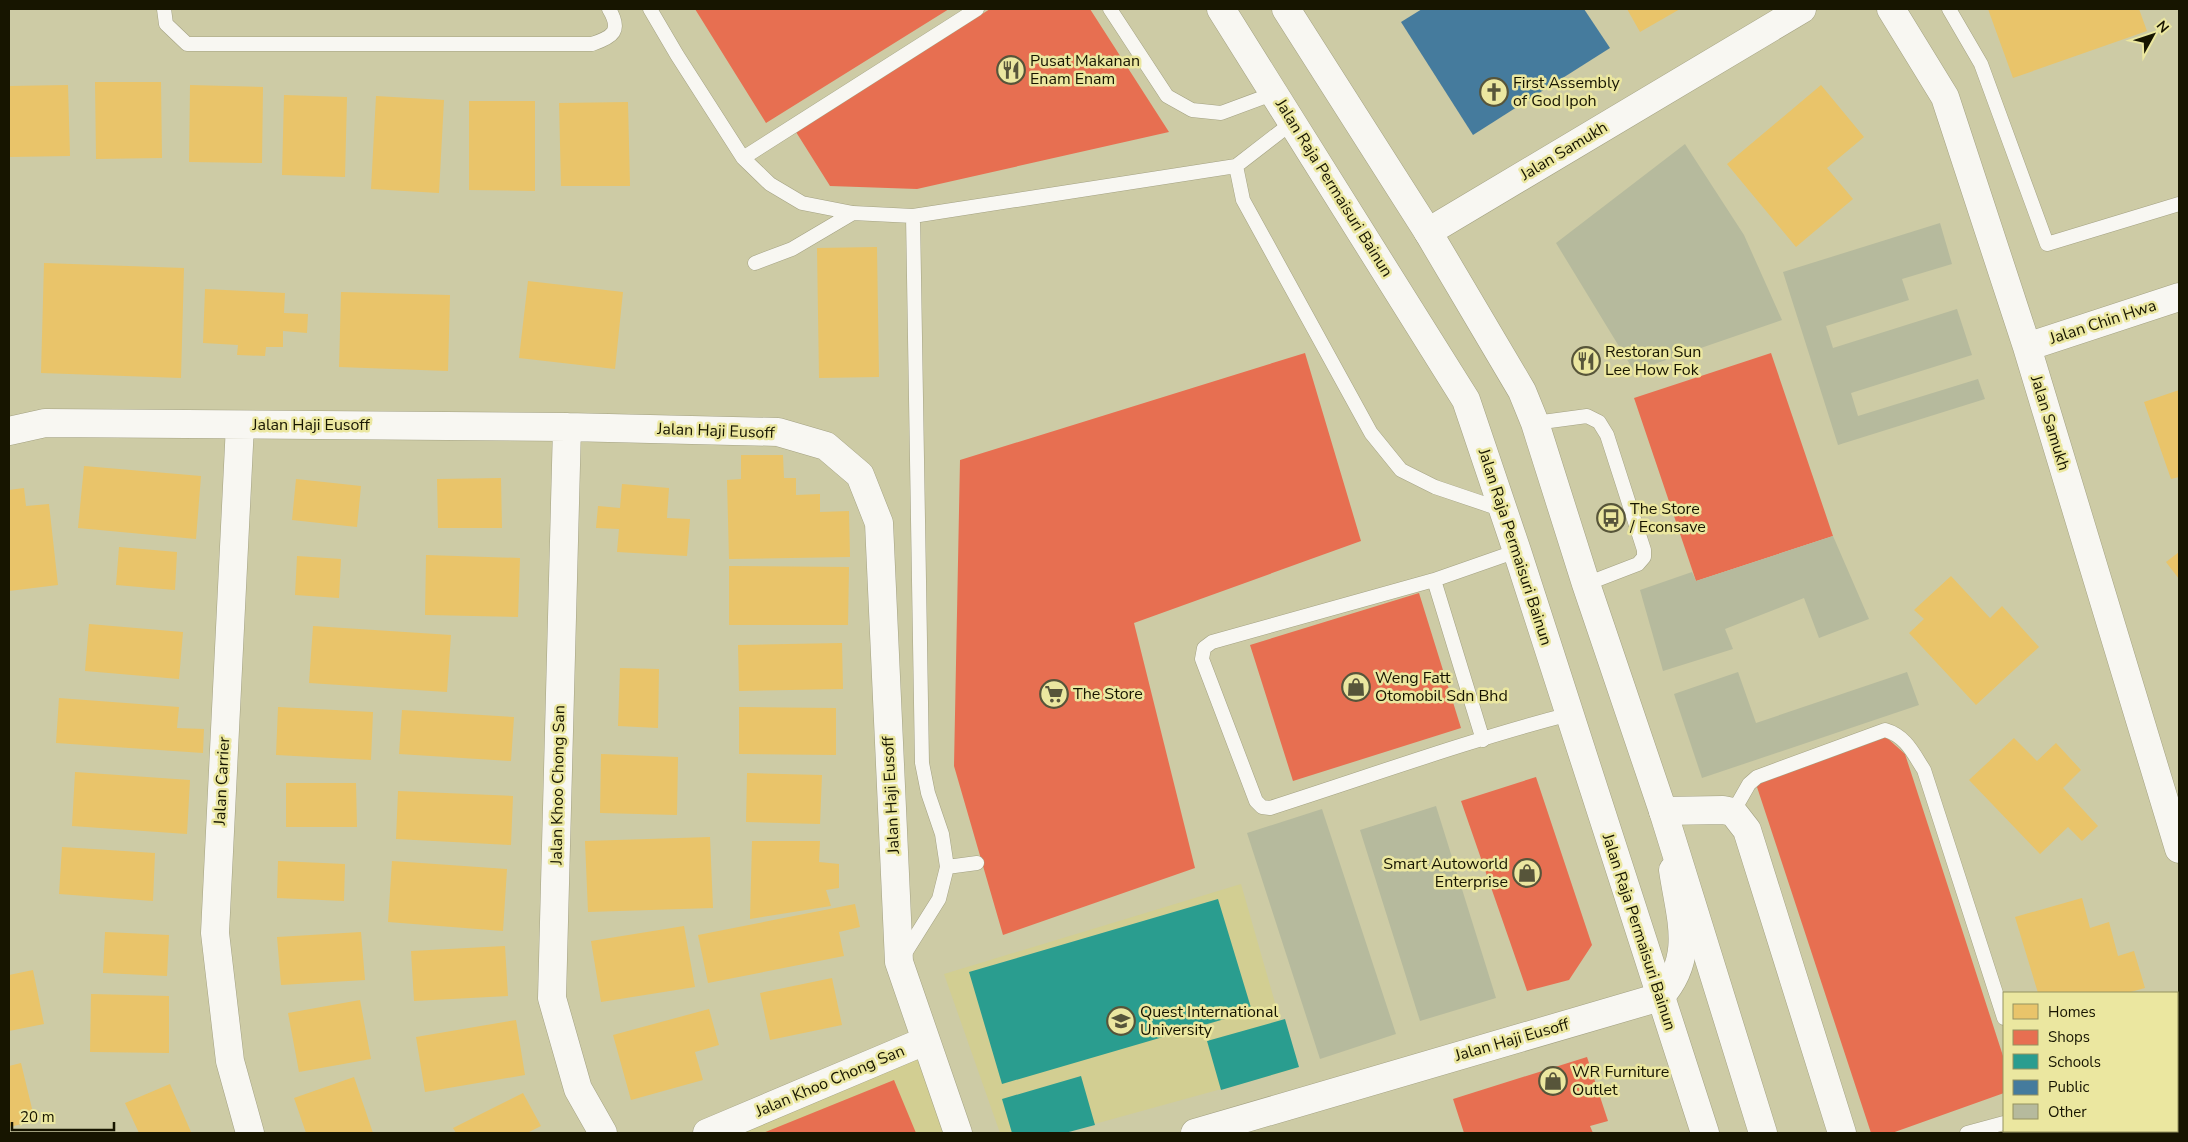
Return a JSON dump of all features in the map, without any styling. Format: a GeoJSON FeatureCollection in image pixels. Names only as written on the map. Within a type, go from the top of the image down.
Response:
{"type":"FeatureCollection","features":[{"type":"Feature","properties":{"kind":"street","name":"Jalan Raja Permaisuri Bainun"},"geometry":{"type":"LineString","coordinates":[[1221,9],[1466,400],[1504,510],[1705,1133]]}},
{"type":"Feature","properties":{"kind":"street"},"geometry":{"type":"LineString","coordinates":[[1286,9],[1428,232],[1522,391],[1666,820],[1763,1133]]}},
{"type":"Feature","properties":{"kind":"street","name":"Jalan Samukh"},"geometry":{"type":"LineString","coordinates":[[1428,232],[1802,9]]}},
{"type":"Feature","properties":{"kind":"street","name":"Jalan Samukh"},"geometry":{"type":"LineString","coordinates":[[1891,9],[1945,97],[2027,347],[2179,849]]}},
{"type":"Feature","properties":{"kind":"street","name":"Jalan Chin Hwa"},"geometry":{"type":"LineString","coordinates":[[2027,347],[2179,297]]}},
{"type":"Feature","properties":{"kind":"street","name":"Jalan Haji Eusoff"},"geometry":{"type":"LineString","coordinates":[[9,431],[45,423],[567,427],[778,432],[826,446],[860,475],[879,523],[899,962],[958,1133]]}},
{"type":"Feature","properties":{"kind":"street","name":"Jalan Carrier"},"geometry":{"type":"LineString","coordinates":[[240,425],[215,933],[230,1061],[250,1133]]}},
{"type":"Feature","properties":{"kind":"street","name":"Jalan Khoo Chong San"},"geometry":{"type":"LineString","coordinates":[[567,427],[552,998],[578,1089],[603,1133]]}},
{"type":"Feature","properties":{"kind":"street"},"geometry":{"type":"LineString","coordinates":[[1666,820],[1723,810],[1733,812],[1747,830],[1842,1133]]}},
{"type":"Feature","properties":{"kind":"street"},"geometry":{"type":"LineString","coordinates":[[1660,997],[1671,985],[1683,952],[1666,820]]}},
{"type":"Feature","properties":{"kind":"street","name":"Jalan Haji Eusoff"},"geometry":{"type":"LineString","coordinates":[[1195,1133],[1660,997]]}},
{"type":"Feature","properties":{"kind":"street","name":"Jalan Khoo Chong San"},"geometry":{"type":"LineString","coordinates":[[707,1133],[925,1041]]}},
{"type":"Feature","properties":{"kind":"lane"},"geometry":{"type":"LineString","coordinates":[[164,9],[166,24],[186,44],[592,44],[608,39],[614,31],[615,19],[609,9]]}},
{"type":"Feature","properties":{"kind":"lane"},"geometry":{"type":"LineString","coordinates":[[650,9],[743,158],[770,184],[802,203],[853,214],[913,216],[1236,166],[1293,122]]}},
{"type":"Feature","properties":{"kind":"lane"},"geometry":{"type":"LineString","coordinates":[[743,158],[977,9]]}},
{"type":"Feature","properties":{"kind":"lane"},"geometry":{"type":"LineString","coordinates":[[1110,9],[1167,96],[1192,110],[1221,113],[1275,93]]}},
{"type":"Feature","properties":{"kind":"lane"},"geometry":{"type":"LineString","coordinates":[[1950,9],[1981,64],[2047,244],[2179,204]]}},
{"type":"Feature","properties":{"kind":"lane"},"geometry":{"type":"LineString","coordinates":[[1236,166],[1243,200],[1371,433],[1401,470],[1435,488],[1504,510]]}},
{"type":"Feature","properties":{"kind":"lane"},"geometry":{"type":"LineString","coordinates":[[755,263],[792,249],[853,214]]}},
{"type":"Feature","properties":{"kind":"lane"},"geometry":{"type":"LineString","coordinates":[[899,962],[939,899],[947,867],[942,834],[928,792],[922,763],[913,216]]}},
{"type":"Feature","properties":{"kind":"lane"},"geometry":{"type":"LineString","coordinates":[[1534,423],[1587,416],[1599,422],[1607,435],[1622,479],[1644,550],[1644,557],[1638,564],[1586,584]]}},
{"type":"Feature","properties":{"kind":"lane"},"geometry":{"type":"LineString","coordinates":[[1517,551],[1434,580],[1212,642],[1204,648],[1202,659],[1256,801],[1262,807],[1270,808],[1522,726],[1570,714]]}},
{"type":"Feature","properties":{"kind":"lane"},"geometry":{"type":"LineString","coordinates":[[1434,580],[1482,740]]}},
{"type":"Feature","properties":{"kind":"lane"},"geometry":{"type":"LineString","coordinates":[[1733,812],[1749,784],[1757,777],[1885,730],[1897,734],[1908,746],[1924,770],[2003,1015]]}},
{"type":"Feature","properties":{"kind":"lane"},"geometry":{"type":"LineString","coordinates":[[947,867],[977,863]]}},
{"type":"Feature","properties":{"kind":"lane"},"geometry":{"type":"LineString","coordinates":[[1967,1133],[2003,1124]]}},
{"type":"Feature","properties":{"kind":"shaded area","name":"Quest International University"},"geometry":{"type":"Polygon","coordinates":[[[1241,884],[1294,1069],[1062,1133],[1000,1133],[944,974],[1241,884]]]}},
{"type":"Feature","properties":{"kind":"shaded area"},"geometry":{"type":"Polygon","coordinates":[[[920,1047],[950,1133],[704,1133],[920,1047]]]}},
{"type":"Feature","properties":{"kind":"building: Homes"},"geometry":{"type":"Polygon","coordinates":[[[1627,9],[1680,9],[1640,32],[1627,9]]]}},
{"type":"Feature","properties":{"kind":"building: Homes"},"geometry":{"type":"Polygon","coordinates":[[[1988,9],[2139,9],[2147,31],[2013,78],[1988,9]]]}},
{"type":"Feature","properties":{"kind":"building: Homes"},"geometry":{"type":"Polygon","coordinates":[[[95,82],[161,82],[162,158],[96,159],[95,82]]]}},
{"type":"Feature","properties":{"kind":"building: Homes"},"geometry":{"type":"Polygon","coordinates":[[[68,85],[70,156],[9,157],[9,86],[68,85]]]}},
{"type":"Feature","properties":{"kind":"building: Homes"},"geometry":{"type":"Polygon","coordinates":[[[190,85],[263,87],[262,163],[189,162],[190,85]]]}},
{"type":"Feature","properties":{"kind":"building: Homes"},"geometry":{"type":"Polygon","coordinates":[[[1821,85],[1864,137],[1827,168],[1853,199],[1796,247],[1727,164],[1821,85]]]}},
{"type":"Feature","properties":{"kind":"building: Homes"},"geometry":{"type":"Polygon","coordinates":[[[284,95],[347,97],[345,177],[282,175],[284,95]]]}},
{"type":"Feature","properties":{"kind":"building: Homes"},"geometry":{"type":"Polygon","coordinates":[[[376,96],[444,100],[439,193],[371,189],[376,96]]]}},
{"type":"Feature","properties":{"kind":"building: Homes"},"geometry":{"type":"Polygon","coordinates":[[[469,101],[535,101],[535,191],[469,190],[469,101]]]}},
{"type":"Feature","properties":{"kind":"building: Homes"},"geometry":{"type":"Polygon","coordinates":[[[628,102],[630,186],[561,186],[559,103],[628,102]]]}},
{"type":"Feature","properties":{"kind":"building: Homes"},"geometry":{"type":"Polygon","coordinates":[[[877,247],[879,377],[819,378],[817,248],[877,247]]]}},
{"type":"Feature","properties":{"kind":"building: Homes"},"geometry":{"type":"Polygon","coordinates":[[[44,263],[184,268],[181,378],[41,373],[44,263]]]}},
{"type":"Feature","properties":{"kind":"building: Homes"},"geometry":{"type":"Polygon","coordinates":[[[528,281],[623,292],[615,369],[519,358],[528,281]]]}},
{"type":"Feature","properties":{"kind":"building: Homes"},"geometry":{"type":"Polygon","coordinates":[[[205,289],[285,293],[284,313],[308,314],[307,333],[283,331],[283,347],[266,347],[265,356],[237,355],[238,345],[203,343],[205,289]]]}},
{"type":"Feature","properties":{"kind":"building: Homes"},"geometry":{"type":"Polygon","coordinates":[[[341,292],[450,295],[448,371],[339,367],[341,292]]]}},
{"type":"Feature","properties":{"kind":"building: Homes"},"geometry":{"type":"Polygon","coordinates":[[[2179,390],[2179,477],[2171,479],[2144,402],[2179,390]]]}},
{"type":"Feature","properties":{"kind":"building: Homes"},"geometry":{"type":"Polygon","coordinates":[[[741,455],[783,455],[784,478],[796,478],[796,495],[820,494],[820,512],[849,511],[850,557],[729,559],[727,480],[741,479],[741,455]]]}},
{"type":"Feature","properties":{"kind":"building: Homes"},"geometry":{"type":"Polygon","coordinates":[[[84,466],[201,476],[196,539],[78,528],[84,466]]]}},
{"type":"Feature","properties":{"kind":"building: Homes"},"geometry":{"type":"Polygon","coordinates":[[[501,478],[502,528],[438,528],[437,479],[501,478]]]}},
{"type":"Feature","properties":{"kind":"building: Homes"},"geometry":{"type":"Polygon","coordinates":[[[296,479],[361,486],[357,527],[292,520],[296,479]]]}},
{"type":"Feature","properties":{"kind":"building: Homes"},"geometry":{"type":"Polygon","coordinates":[[[622,484],[669,488],[667,518],[690,519],[687,556],[617,552],[619,529],[596,528],[598,506],[620,508],[622,484]]]}},
{"type":"Feature","properties":{"kind":"building: Homes"},"geometry":{"type":"Polygon","coordinates":[[[24,488],[26,506],[49,504],[58,585],[9,591],[9,490],[24,488]]]}},
{"type":"Feature","properties":{"kind":"building: Homes"},"geometry":{"type":"Polygon","coordinates":[[[119,547],[177,552],[175,590],[116,585],[119,547]]]}},
{"type":"Feature","properties":{"kind":"building: Homes"},"geometry":{"type":"Polygon","coordinates":[[[2179,552],[2179,579],[2166,562],[2179,552]]]}},
{"type":"Feature","properties":{"kind":"building: Homes"},"geometry":{"type":"Polygon","coordinates":[[[426,555],[520,558],[518,617],[425,615],[426,555]]]}},
{"type":"Feature","properties":{"kind":"building: Homes"},"geometry":{"type":"Polygon","coordinates":[[[297,556],[341,559],[339,598],[295,595],[297,556]]]}},
{"type":"Feature","properties":{"kind":"building: Homes"},"geometry":{"type":"Polygon","coordinates":[[[729,566],[849,567],[848,625],[729,625],[729,566]]]}},
{"type":"Feature","properties":{"kind":"building: Homes"},"geometry":{"type":"Polygon","coordinates":[[[1951,576],[1990,618],[2002,606],[2039,647],[1976,705],[1909,633],[1924,619],[1914,610],[1951,576]]]}},
{"type":"Feature","properties":{"kind":"building: Homes"},"geometry":{"type":"Polygon","coordinates":[[[89,624],[183,632],[179,679],[85,671],[89,624]]]}},
{"type":"Feature","properties":{"kind":"building: Homes"},"geometry":{"type":"Polygon","coordinates":[[[313,626],[451,635],[447,692],[309,683],[313,626]]]}},
{"type":"Feature","properties":{"kind":"building: Homes"},"geometry":{"type":"Polygon","coordinates":[[[842,643],[843,689],[739,691],[738,645],[842,643]]]}},
{"type":"Feature","properties":{"kind":"building: Homes"},"geometry":{"type":"Polygon","coordinates":[[[620,668],[659,669],[658,728],[618,726],[620,668]]]}},
{"type":"Feature","properties":{"kind":"building: Homes"},"geometry":{"type":"Polygon","coordinates":[[[59,698],[179,707],[177,728],[204,729],[203,753],[56,743],[59,698]]]}},
{"type":"Feature","properties":{"kind":"building: Homes"},"geometry":{"type":"Polygon","coordinates":[[[278,707],[373,712],[371,760],[276,755],[278,707]]]}},
{"type":"Feature","properties":{"kind":"building: Homes"},"geometry":{"type":"Polygon","coordinates":[[[739,707],[836,708],[836,755],[739,754],[739,707]]]}},
{"type":"Feature","properties":{"kind":"building: Homes"},"geometry":{"type":"Polygon","coordinates":[[[402,710],[514,717],[511,761],[399,754],[402,710]]]}},
{"type":"Feature","properties":{"kind":"building: Homes"},"geometry":{"type":"Polygon","coordinates":[[[2014,738],[2037,761],[2056,743],[2081,770],[2063,788],[2098,826],[2082,841],[2068,827],[2040,854],[1969,780],[2014,738]]]}},
{"type":"Feature","properties":{"kind":"building: Homes"},"geometry":{"type":"Polygon","coordinates":[[[601,754],[678,757],[677,815],[600,813],[601,754]]]}},
{"type":"Feature","properties":{"kind":"building: Homes"},"geometry":{"type":"Polygon","coordinates":[[[75,772],[190,780],[187,834],[72,826],[75,772]]]}},
{"type":"Feature","properties":{"kind":"building: Homes"},"geometry":{"type":"Polygon","coordinates":[[[747,773],[822,775],[820,824],[746,822],[747,773]]]}},
{"type":"Feature","properties":{"kind":"building: Homes"},"geometry":{"type":"Polygon","coordinates":[[[286,783],[356,783],[357,827],[286,827],[286,783]]]}},
{"type":"Feature","properties":{"kind":"building: Homes"},"geometry":{"type":"Polygon","coordinates":[[[398,791],[513,796],[511,845],[396,839],[398,791]]]}},
{"type":"Feature","properties":{"kind":"building: Homes"},"geometry":{"type":"Polygon","coordinates":[[[710,837],[713,908],[588,912],[585,841],[710,837]]]}},
{"type":"Feature","properties":{"kind":"building: Homes"},"geometry":{"type":"Polygon","coordinates":[[[752,841],[820,841],[819,862],[839,864],[839,888],[826,890],[831,906],[750,919],[752,841]]]}},
{"type":"Feature","properties":{"kind":"building: Homes"},"geometry":{"type":"Polygon","coordinates":[[[62,847],[155,853],[153,901],[59,894],[62,847]]]}},
{"type":"Feature","properties":{"kind":"building: Homes"},"geometry":{"type":"Polygon","coordinates":[[[278,861],[345,864],[344,901],[277,898],[278,861]]]}},
{"type":"Feature","properties":{"kind":"building: Homes"},"geometry":{"type":"Polygon","coordinates":[[[392,861],[507,869],[503,931],[388,922],[392,861]]]}},
{"type":"Feature","properties":{"kind":"building: Homes"},"geometry":{"type":"Polygon","coordinates":[[[2082,898],[2090,928],[2109,922],[2118,956],[2134,951],[2145,988],[2131,992],[2038,992],[2015,917],[2082,898]]]}},
{"type":"Feature","properties":{"kind":"building: Homes"},"geometry":{"type":"Polygon","coordinates":[[[855,904],[860,927],[839,932],[844,956],[708,983],[698,935],[855,904]]]}},
{"type":"Feature","properties":{"kind":"building: Homes"},"geometry":{"type":"Polygon","coordinates":[[[684,926],[695,987],[601,1002],[591,941],[684,926]]]}},
{"type":"Feature","properties":{"kind":"building: Homes"},"geometry":{"type":"Polygon","coordinates":[[[105,932],[169,935],[167,976],[103,973],[105,932]]]}},
{"type":"Feature","properties":{"kind":"building: Homes"},"geometry":{"type":"Polygon","coordinates":[[[361,932],[365,980],[281,985],[277,937],[361,932]]]}},
{"type":"Feature","properties":{"kind":"building: Homes"},"geometry":{"type":"Polygon","coordinates":[[[505,946],[508,996],[414,1001],[411,951],[505,946]]]}},
{"type":"Feature","properties":{"kind":"building: Homes"},"geometry":{"type":"Polygon","coordinates":[[[33,970],[44,1024],[9,1031],[9,975],[33,970]]]}},
{"type":"Feature","properties":{"kind":"building: Homes"},"geometry":{"type":"Polygon","coordinates":[[[832,978],[842,1025],[770,1040],[760,993],[832,978]]]}},
{"type":"Feature","properties":{"kind":"building: Homes"},"geometry":{"type":"Polygon","coordinates":[[[91,994],[169,996],[169,1053],[90,1052],[91,994]]]}},
{"type":"Feature","properties":{"kind":"building: Homes"},"geometry":{"type":"Polygon","coordinates":[[[360,1000],[371,1059],[299,1072],[288,1013],[360,1000]]]}},
{"type":"Feature","properties":{"kind":"building: Homes"},"geometry":{"type":"Polygon","coordinates":[[[709,1009],[719,1045],[695,1052],[703,1080],[631,1100],[613,1035],[709,1009]]]}},
{"type":"Feature","properties":{"kind":"building: Homes"},"geometry":{"type":"Polygon","coordinates":[[[516,1020],[525,1075],[425,1092],[416,1037],[516,1020]]]}},
{"type":"Feature","properties":{"kind":"building: Homes"},"geometry":{"type":"Polygon","coordinates":[[[2178,1055],[2179,1056],[2178,1100],[2178,1055]]]}},
{"type":"Feature","properties":{"kind":"building: Homes"},"geometry":{"type":"Polygon","coordinates":[[[21,1063],[35,1121],[9,1127],[9,1066],[21,1063]]]}},
{"type":"Feature","properties":{"kind":"building: Homes"},"geometry":{"type":"Polygon","coordinates":[[[354,1077],[373,1133],[306,1133],[294,1098],[354,1077]]]}},
{"type":"Feature","properties":{"kind":"building: Homes"},"geometry":{"type":"Polygon","coordinates":[[[170,1084],[191,1132],[139,1133],[125,1103],[170,1084]]]}},
{"type":"Feature","properties":{"kind":"building: Homes"},"geometry":{"type":"Polygon","coordinates":[[[523,1093],[541,1126],[527,1133],[456,1133],[453,1128],[523,1093]]]}},
{"type":"Feature","properties":{"kind":"building: Homes"},"geometry":{"type":"Polygon","coordinates":[[[2178,1102],[2179,1103],[2178,1129],[2178,1102]]]}},
{"type":"Feature","properties":{"kind":"building: Homes"},"geometry":{"type":"Polygon","coordinates":[[[2074,1132],[2175,1132],[2174,1133],[2074,1132]]]}},
{"type":"Feature","properties":{"kind":"building: Shops"},"geometry":{"type":"Polygon","coordinates":[[[695,9],[949,9],[766,123],[695,9]]]}},
{"type":"Feature","properties":{"kind":"building: Shops","name":"Pusat Makanan Enam Enam"},"geometry":{"type":"Polygon","coordinates":[[[990,9],[1090,9],[1169,132],[917,189],[830,186],[796,132],[990,9]]]}},
{"type":"Feature","properties":{"kind":"building: Shops","name":"The Store"},"geometry":{"type":"Polygon","coordinates":[[[1305,353],[1361,541],[1134,623],[1195,868],[1003,935],[954,766],[960,460],[1305,353]]]}},
{"type":"Feature","properties":{"kind":"building: Shops"},"geometry":{"type":"Polygon","coordinates":[[[1771,353],[1833,536],[1696,581],[1634,398],[1771,353]]]}},
{"type":"Feature","properties":{"kind":"building: Shops","name":"Weng Fatt Otomobil Sdn Bhd"},"geometry":{"type":"Polygon","coordinates":[[[1419,593],[1461,728],[1293,781],[1250,645],[1419,593]]]}},
{"type":"Feature","properties":{"kind":"building: Shops"},"geometry":{"type":"Polygon","coordinates":[[[1885,736],[1905,754],[2003,1056],[2003,1093],[1892,1133],[1871,1133],[1756,784],[1885,736]]]}},
{"type":"Feature","properties":{"kind":"building: Shops","name":"Smart Autoworld Enterprise"},"geometry":{"type":"Polygon","coordinates":[[[1536,777],[1592,945],[1569,980],[1527,991],[1461,801],[1536,777]]]}},
{"type":"Feature","properties":{"kind":"building: Shops","name":"WR Furniture Outlet"},"geometry":{"type":"Polygon","coordinates":[[[1587,1057],[1608,1121],[1590,1126],[1593,1133],[1464,1133],[1453,1099],[1587,1057]]]}},
{"type":"Feature","properties":{"kind":"building: Shops"},"geometry":{"type":"Polygon","coordinates":[[[894,1080],[916,1133],[763,1133],[894,1080]]]}},
{"type":"Feature","properties":{"kind":"building: Schools"},"geometry":{"type":"Polygon","coordinates":[[[1218,899],[1252,1011],[1002,1084],[969,972],[1218,899]]]}},
{"type":"Feature","properties":{"kind":"building: Schools"},"geometry":{"type":"Polygon","coordinates":[[[1285,1019],[1299,1067],[1221,1090],[1207,1041],[1285,1019]]]}},
{"type":"Feature","properties":{"kind":"building: Schools"},"geometry":{"type":"Polygon","coordinates":[[[1081,1076],[1095,1125],[1065,1133],[1012,1133],[1002,1099],[1081,1076]]]}},
{"type":"Feature","properties":{"kind":"building: Public","name":"First Assembly of God Ipoh"},"geometry":{"type":"Polygon","coordinates":[[[1422,9],[1584,9],[1610,48],[1473,135],[1401,22],[1422,9]]]}},
{"type":"Feature","properties":{"kind":"building: Other"},"geometry":{"type":"Polygon","coordinates":[[[1685,144],[1744,235],[1782,320],[1634,371],[1556,243],[1685,144]]]}},
{"type":"Feature","properties":{"kind":"building: Other"},"geometry":{"type":"Polygon","coordinates":[[[1940,223],[1952,264],[1902,279],[1909,300],[1826,326],[1833,348],[1957,309],[1972,355],[1851,393],[1858,416],[1978,379],[1985,399],[1838,445],[1783,272],[1940,223]]]}},
{"type":"Feature","properties":{"kind":"building: Other"},"geometry":{"type":"Polygon","coordinates":[[[1833,536],[1869,619],[1819,638],[1804,598],[1725,629],[1733,649],[1663,671],[1640,590],[1692,572],[1696,581],[1833,536]]]}},
{"type":"Feature","properties":{"kind":"building: Other"},"geometry":{"type":"Polygon","coordinates":[[[1738,672],[1756,723],[1907,672],[1919,705],[1702,778],[1674,694],[1738,672]]]}},
{"type":"Feature","properties":{"kind":"building: Other"},"geometry":{"type":"Polygon","coordinates":[[[1436,806],[1496,998],[1420,1021],[1360,830],[1436,806]]]}},
{"type":"Feature","properties":{"kind":"building: Other"},"geometry":{"type":"Polygon","coordinates":[[[1322,809],[1396,1034],[1320,1059],[1247,833],[1322,809]]]}},
{"type":"Feature","properties":{"kind":"place","name":"Pusat Makanan Enam Enam"},"geometry":{"type":"Point","coordinates":[1011,70]}},
{"type":"Feature","properties":{"kind":"place","name":"First Assembly of God Ipoh"},"geometry":{"type":"Point","coordinates":[1494,92]}},
{"type":"Feature","properties":{"kind":"place","name":"Restoran Sun Lee How Fok"},"geometry":{"type":"Point","coordinates":[1586,361]}},
{"type":"Feature","properties":{"kind":"place","name":"The Store / Econsave"},"geometry":{"type":"Point","coordinates":[1611,518]}},
{"type":"Feature","properties":{"kind":"place","name":"Weng Fatt Otomobil Sdn Bhd"},"geometry":{"type":"Point","coordinates":[1356,687]}},
{"type":"Feature","properties":{"kind":"place","name":"The Store"},"geometry":{"type":"Point","coordinates":[1054,694]}},
{"type":"Feature","properties":{"kind":"place","name":"Smart Autoworld Enterprise"},"geometry":{"type":"Point","coordinates":[1527,873]}},
{"type":"Feature","properties":{"kind":"place","name":"Quest International University"},"geometry":{"type":"Point","coordinates":[1121,1021]}},
{"type":"Feature","properties":{"kind":"place","name":"WR Furniture Outlet"},"geometry":{"type":"Point","coordinates":[1553,1081]}}]}
